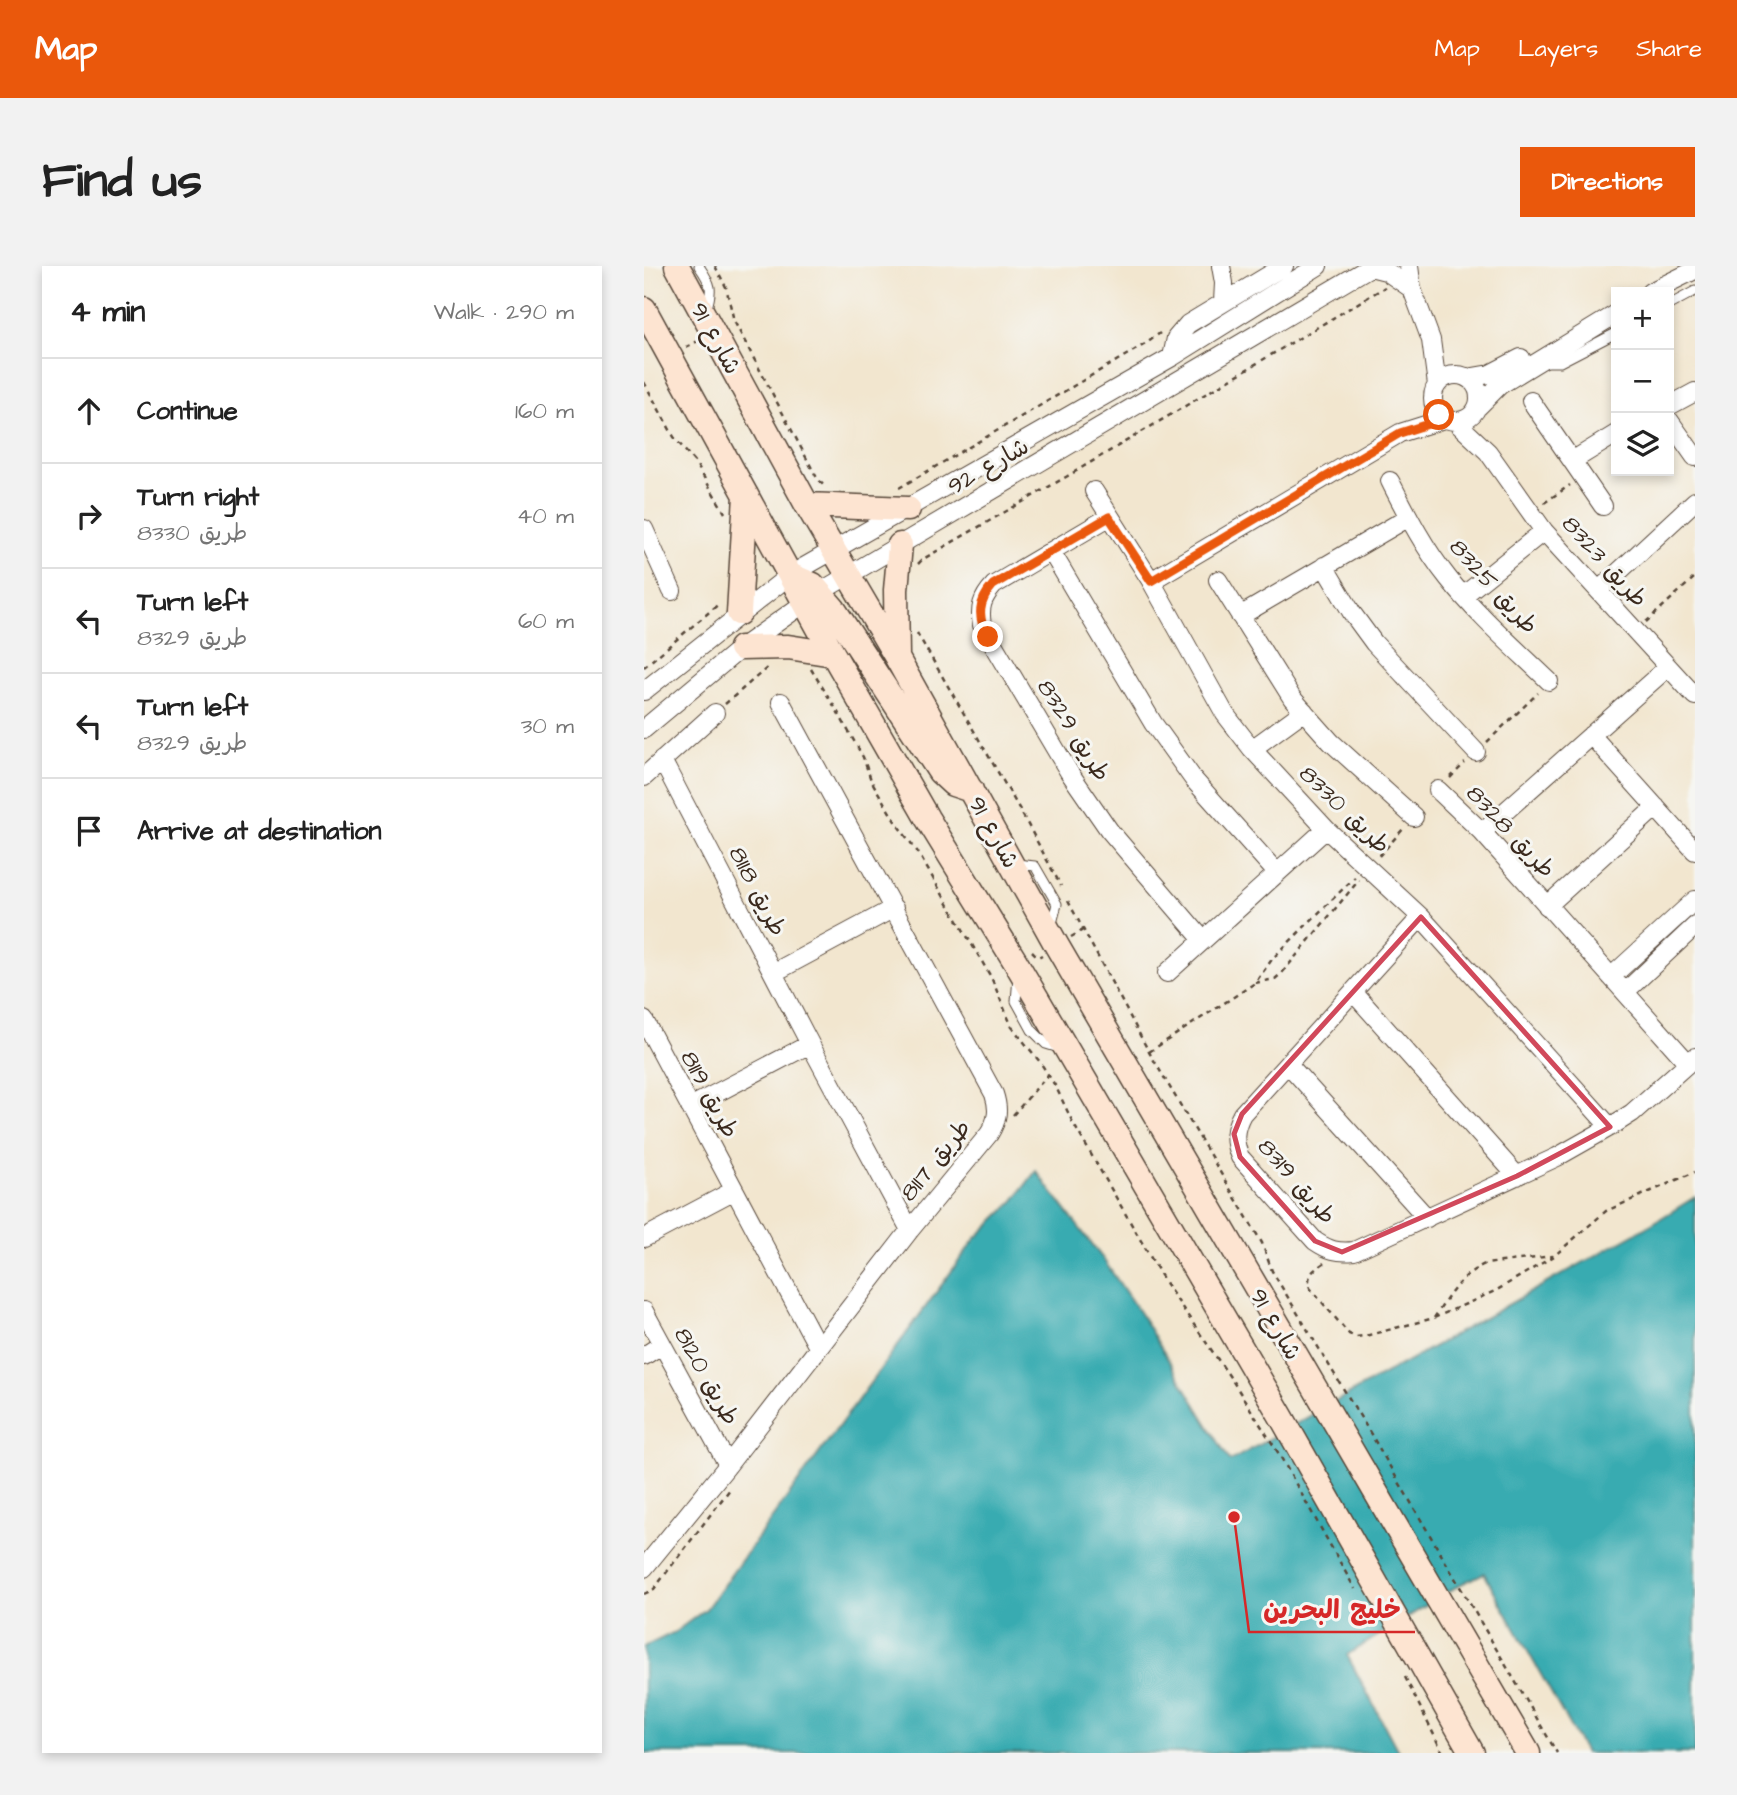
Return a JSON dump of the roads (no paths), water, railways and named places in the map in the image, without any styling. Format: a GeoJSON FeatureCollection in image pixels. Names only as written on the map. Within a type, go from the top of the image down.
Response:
{"type":"FeatureCollection","features":[{"type":"Feature","properties":{"kind":"street","name":"شارع 91"},"geometry":{"type":"LineString","coordinates":[[677,266],[807,505],[897,658],[1054,939],[1318,1394],[1457,1606],[1528,1753]]}},
{"type":"Feature","properties":{"kind":"street"},"geometry":{"type":"LineString","coordinates":[[1223,302],[1221,266],[1231,281],[1247,288]]}},
{"type":"Feature","properties":{"kind":"street"},"geometry":{"type":"LineString","coordinates":[[1172,357],[1176,338],[1181,330],[1284,266]]}},
{"type":"Feature","properties":{"kind":"street","name":"شارع 92"},"geometry":{"type":"LineString","coordinates":[[644,691],[732,605],[834,551],[902,499],[1172,357],[1318,266]]}},
{"type":"Feature","properties":{"kind":"street"},"geometry":{"type":"LineString","coordinates":[[1371,267],[1407,278],[1431,340],[1435,410],[1450,420]]}},
{"type":"Feature","properties":{"kind":"street","name":"شارع 92"},"geometry":{"type":"LineString","coordinates":[[644,729],[741,648],[812,597],[1371,267]]}},
{"type":"Feature","properties":{"kind":"street"},"geometry":{"type":"LineString","coordinates":[[1660,287],[1695,270]]}},
{"type":"Feature","properties":{"kind":"street","name":"شارع 91"},"geometry":{"type":"LineString","coordinates":[[644,309],[790,575]]}},
{"type":"Feature","properties":{"kind":"street"},"geometry":{"type":"LineString","coordinates":[[1151,581],[1400,433],[1418,417],[1434,391],[1447,377],[1464,377],[1501,370],[1586,320],[1611,309]]}},
{"type":"Feature","properties":{"kind":"street"},"geometry":{"type":"LineString","coordinates":[[1400,433],[1450,420],[1466,419],[1500,384],[1611,317]]}},
{"type":"Feature","properties":{"kind":"street"},"geometry":{"type":"LineString","coordinates":[[1431,340],[1476,387],[1479,400],[1477,408]]}},
{"type":"Feature","properties":{"kind":"street"},"geometry":{"type":"LineString","coordinates":[[1674,403],[1695,391]]}},
{"type":"Feature","properties":{"kind":"street"},"geometry":{"type":"LineString","coordinates":[[1531,401],[1603,506]]}},
{"type":"Feature","properties":{"kind":"street","name":"طريق 8323"},"geometry":{"type":"LineString","coordinates":[[1477,408],[1488,452]]}},
{"type":"Feature","properties":{"kind":"street","name":"طريق 8323"},"geometry":{"type":"LineString","coordinates":[[1450,420],[1488,452],[1544,531],[1695,696]]}},
{"type":"Feature","properties":{"kind":"street"},"geometry":{"type":"LineString","coordinates":[[1674,427],[1695,457]]}},
{"type":"Feature","properties":{"kind":"street"},"geometry":{"type":"LineString","coordinates":[[1577,469],[1611,438]]}},
{"type":"Feature","properties":{"kind":"street","name":"طريق 8325"},"geometry":{"type":"LineString","coordinates":[[1390,481],[1432,557],[1463,596],[1549,681]]}},
{"type":"Feature","properties":{"kind":"street","name":"طريق 8330"},"geometry":{"type":"LineString","coordinates":[[1094,491],[1151,581],[1225,714],[1252,749],[1326,829],[1421,917],[1610,1127]]}},
{"type":"Feature","properties":{"kind":"street"},"geometry":{"type":"LineString","coordinates":[[732,605],[746,495]]}},
{"type":"Feature","properties":{"kind":"street"},"geometry":{"type":"LineString","coordinates":[[807,505],[902,499]]}},
{"type":"Feature","properties":{"kind":"street"},"geometry":{"type":"LineString","coordinates":[[1599,590],[1695,502]]}},
{"type":"Feature","properties":{"kind":"street","name":"طريق 8329"},"geometry":{"type":"LineString","coordinates":[[1109,517],[993,585],[981,604],[982,625],[1069,772],[1109,830],[1203,940]]}},
{"type":"Feature","properties":{"kind":"street"},"geometry":{"type":"LineString","coordinates":[[1240,616],[1409,517]]}},
{"type":"Feature","properties":{"kind":"street"},"geometry":{"type":"LineString","coordinates":[[644,529],[672,592]]}},
{"type":"Feature","properties":{"kind":"street"},"geometry":{"type":"LineString","coordinates":[[1463,596],[1544,531]]}},
{"type":"Feature","properties":{"kind":"street"},"geometry":{"type":"LineString","coordinates":[[897,658],[895,590],[900,545]]}},
{"type":"Feature","properties":{"kind":"street"},"geometry":{"type":"LineString","coordinates":[[1051,551],[1153,723],[1194,780],[1277,873]]}},
{"type":"Feature","properties":{"kind":"street"},"geometry":{"type":"LineString","coordinates":[[1324,566],[1352,613],[1374,643],[1476,752]]}},
{"type":"Feature","properties":{"kind":"street"},"geometry":{"type":"LineString","coordinates":[[790,575],[813,585],[812,597],[940,772],[953,784],[971,790]]}},
{"type":"Feature","properties":{"kind":"street"},"geometry":{"type":"LineString","coordinates":[[1218,580],[1269,663],[1304,711],[1331,742],[1414,817]]}},
{"type":"Feature","properties":{"kind":"street","name":"شارع 91"},"geometry":{"type":"LineString","coordinates":[[812,597],[832,654],[1067,1050],[1270,1419],[1400,1628],[1472,1753]]}},
{"type":"Feature","properties":{"kind":"street"},"geometry":{"type":"LineString","coordinates":[[741,648],[788,647],[832,654]]}},
{"type":"Feature","properties":{"kind":"street"},"geometry":{"type":"LineString","coordinates":[[1482,832],[1668,667]]}},
{"type":"Feature","properties":{"kind":"street","name":"طريق 8117"},"geometry":{"type":"LineString","coordinates":[[644,1568],[996,1124],[998,1105],[781,702]]}},
{"type":"Feature","properties":{"kind":"street"},"geometry":{"type":"LineString","coordinates":[[1252,749],[1304,711]]}},
{"type":"Feature","properties":{"kind":"street"},"geometry":{"type":"LineString","coordinates":[[644,777],[715,713]]}},
{"type":"Feature","properties":{"kind":"street"},"geometry":{"type":"LineString","coordinates":[[1591,735],[1695,851]]}},
{"type":"Feature","properties":{"kind":"street","name":"طريق 8118"},"geometry":{"type":"LineString","coordinates":[[662,760],[810,1045],[910,1230]]}},
{"type":"Feature","properties":{"kind":"street","name":"طريق 8328"},"geometry":{"type":"LineString","coordinates":[[1438,790],[1482,832],[1611,977],[1692,1060]]}},
{"type":"Feature","properties":{"kind":"street","name":"طريق 8328"},"geometry":{"type":"LineString","coordinates":[[1547,906],[1656,807]]}},
{"type":"Feature","properties":{"kind":"street"},"geometry":{"type":"LineString","coordinates":[[1167,973],[1326,829]]}},
{"type":"Feature","properties":{"kind":"street"},"geometry":{"type":"LineString","coordinates":[[1611,977],[1695,900]]}},
{"type":"Feature","properties":{"kind":"street"},"geometry":{"type":"LineString","coordinates":[[773,973],[894,908]]}},
{"type":"Feature","properties":{"kind":"street","name":"طريق 8319"},"geometry":{"type":"LineString","coordinates":[[1421,917],[1242,1114],[1237,1124],[1235,1145],[1240,1157],[1315,1241],[1327,1249],[1354,1251],[1557,1157],[1632,1113],[1692,1060]]}},
{"type":"Feature","properties":{"kind":"street"},"geometry":{"type":"LineString","coordinates":[[1625,992],[1695,926]]}},
{"type":"Feature","properties":{"kind":"street"},"geometry":{"type":"LineString","coordinates":[[1353,992],[1517,1176]]}},
{"type":"Feature","properties":{"kind":"street","name":"طريق 8119"},"geometry":{"type":"LineString","coordinates":[[644,1020],[818,1347]]}},
{"type":"Feature","properties":{"kind":"street"},"geometry":{"type":"LineString","coordinates":[[690,1107],[810,1045]]}},
{"type":"Feature","properties":{"kind":"street"},"geometry":{"type":"LineString","coordinates":[[1288,1064],[1427,1218]]}},
{"type":"Feature","properties":{"kind":"street"},"geometry":{"type":"LineString","coordinates":[[644,1238],[733,1191]]}},
{"type":"Feature","properties":{"kind":"street","name":"طريق 8120"},"geometry":{"type":"LineString","coordinates":[[644,1311],[728,1465]]}},
{"type":"Feature","properties":{"kind":"street"},"geometry":{"type":"LineString","coordinates":[[644,1356],[662,1345]]}},
{"type":"Feature","properties":{"kind":"lane"},"geometry":{"type":"LineString","coordinates":[[699,266],[711,285],[709,324]]}},
{"type":"Feature","properties":{"kind":"lane"},"geometry":{"type":"LineString","coordinates":[[1674,302],[1695,291]]}},
{"type":"Feature","properties":{"kind":"lane"},"geometry":{"type":"LineString","coordinates":[[1538,362],[1560,362],[1611,335]]}},
{"type":"Feature","properties":{"kind":"water"},"geometry":{"type":"Polygon","coordinates":[[[1036,1171],[1103,1259],[1141,1315],[1230,1461],[1650,1225],[1695,1197],[1695,1753],[1585,1753],[1484,1573],[1461,1584],[1347,1655],[1399,1753],[644,1753],[644,1647],[675,1632],[706,1609],[975,1239],[1012,1203],[1036,1171]]]}},
{"type":"Feature","properties":{"kind":"place","name":"خليج البحرين"},"geometry":{"type":"Point","coordinates":[1234,1517]}}]}
